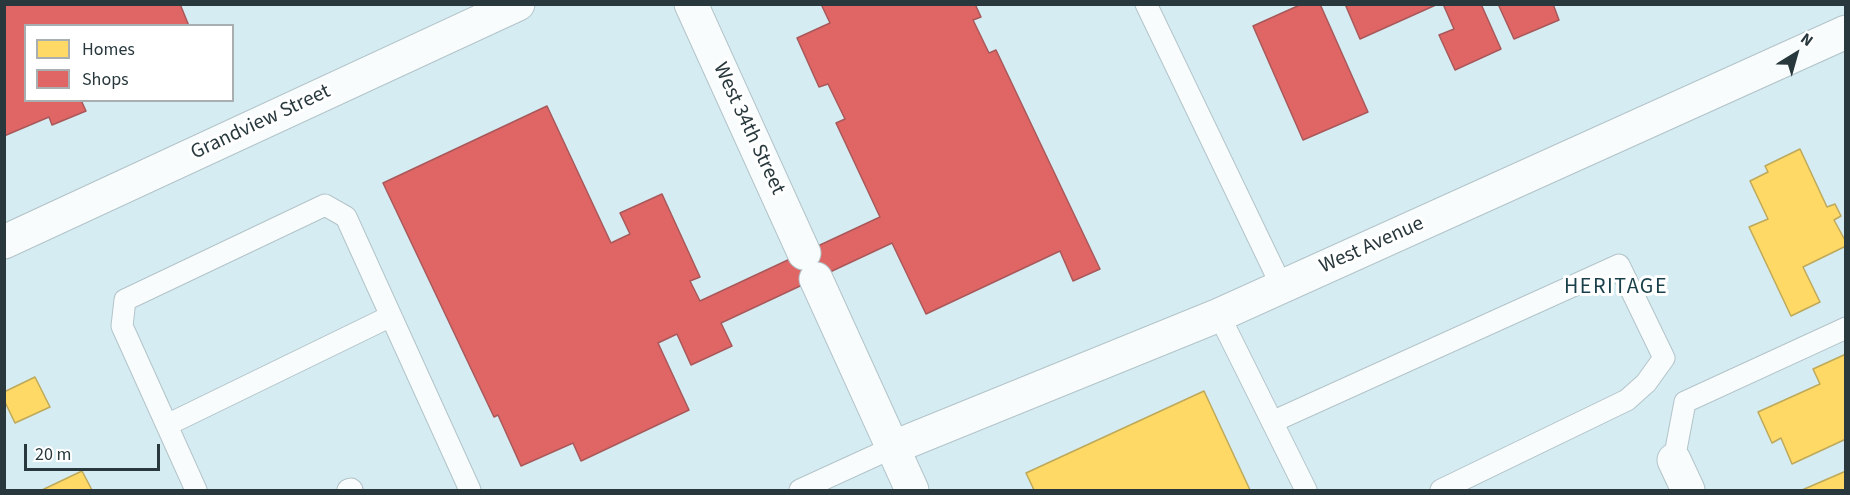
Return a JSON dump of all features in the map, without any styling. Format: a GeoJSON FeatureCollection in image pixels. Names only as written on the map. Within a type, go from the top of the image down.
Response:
{"type":"FeatureCollection","features":[{"type":"Feature","properties":{"kind":"street","name":"Grandview Street"},"geometry":{"type":"LineString","coordinates":[[4,242],[518,4]]}},
{"type":"Feature","properties":{"kind":"street","name":"West 34th Street"},"geometry":{"type":"LineString","coordinates":[[691,4],[912,490]]}},
{"type":"Feature","properties":{"kind":"street","name":"West Avenue"},"geometry":{"type":"LineString","coordinates":[[894,447],[1219,315],[1845,32]]}},
{"type":"Feature","properties":{"kind":"street"},"geometry":{"type":"LineString","coordinates":[[1674,460],[1688,490]]}},
{"type":"Feature","properties":{"kind":"lane"},"geometry":{"type":"LineString","coordinates":[[1146,4],[1282,287]]}},
{"type":"Feature","properties":{"kind":"lane"},"geometry":{"type":"LineString","coordinates":[[196,490],[122,326],[125,300],[325,204],[346,217],[470,490]]}},
{"type":"Feature","properties":{"kind":"lane"},"geometry":{"type":"LineString","coordinates":[[1272,422],[1619,265],[1664,358],[1646,382],[1627,400],[1441,490]]}},
{"type":"Feature","properties":{"kind":"lane"},"geometry":{"type":"LineString","coordinates":[[1219,315],[1306,490]]}},
{"type":"Feature","properties":{"kind":"lane"},"geometry":{"type":"LineString","coordinates":[[167,425],[391,316]]}},
{"type":"Feature","properties":{"kind":"lane"},"geometry":{"type":"LineString","coordinates":[[1674,460],[1685,402],[1845,327]]}},
{"type":"Feature","properties":{"kind":"lane"},"geometry":{"type":"LineString","coordinates":[[800,490],[894,447]]}},
{"type":"Feature","properties":{"kind":"building: Homes"},"geometry":{"type":"Polygon","coordinates":[[[1800,149],[1827,207],[1835,204],[1841,216],[1834,220],[1846,246],[1803,267],[1820,302],[1791,316],[1749,227],[1768,219],[1750,181],[1768,172],[1765,166],[1800,149]]]}},
{"type":"Feature","properties":{"kind":"building: Homes"},"geometry":{"type":"Polygon","coordinates":[[[1846,354],[1846,439],[1792,464],[1781,438],[1772,443],[1758,412],[1820,384],[1813,369],[1846,354]]]}},
{"type":"Feature","properties":{"kind":"building: Homes"},"geometry":{"type":"Polygon","coordinates":[[[35,377],[50,407],[15,423],[4,400],[4,392],[35,377]]]}},
{"type":"Feature","properties":{"kind":"building: Homes"},"geometry":{"type":"Polygon","coordinates":[[[1204,391],[1250,490],[1034,490],[1026,473],[1204,391]]]}},
{"type":"Feature","properties":{"kind":"building: Homes"},"geometry":{"type":"Polygon","coordinates":[[[82,471],[92,490],[42,490],[82,471]]]}},
{"type":"Feature","properties":{"kind":"building: Homes"},"geometry":{"type":"Polygon","coordinates":[[[1846,471],[1846,490],[1802,490],[1846,471]]]}},
{"type":"Feature","properties":{"kind":"building: Shops"},"geometry":{"type":"Polygon","coordinates":[[[4,4],[180,4],[188,24],[24,24],[24,102],[82,102],[86,111],[52,125],[49,117],[4,136],[4,4]]]}},
{"type":"Feature","properties":{"kind":"building: Shops"},"geometry":{"type":"Polygon","coordinates":[[[821,4],[975,4],[981,17],[973,20],[989,53],[996,50],[1100,269],[1073,281],[1060,251],[926,314],[892,243],[721,323],[732,346],[691,365],[677,334],[658,343],[689,410],[581,461],[573,443],[521,466],[498,415],[494,417],[383,183],[547,106],[611,243],[630,234],[620,213],[662,194],[700,277],[690,281],[700,301],[880,217],[836,123],[845,119],[828,84],[819,87],[797,38],[830,23],[821,4]]]}},
{"type":"Feature","properties":{"kind":"building: Shops"},"geometry":{"type":"Polygon","coordinates":[[[1302,4],[1320,4],[1368,112],[1303,140],[1253,26],[1302,4]]]}},
{"type":"Feature","properties":{"kind":"building: Shops"},"geometry":{"type":"Polygon","coordinates":[[[1345,4],[1438,4],[1360,39],[1345,4]]]}},
{"type":"Feature","properties":{"kind":"building: Shops"},"geometry":{"type":"Polygon","coordinates":[[[1443,4],[1481,4],[1501,49],[1455,70],[1439,35],[1454,29],[1443,4]]]}},
{"type":"Feature","properties":{"kind":"building: Shops"},"geometry":{"type":"Polygon","coordinates":[[[1498,4],[1553,4],[1559,20],[1514,39],[1498,4]]]}},
{"type":"Feature","properties":{"kind":"district","name":"HERITAGE"},"geometry":{"type":"Point","coordinates":[1616,288]}}]}
